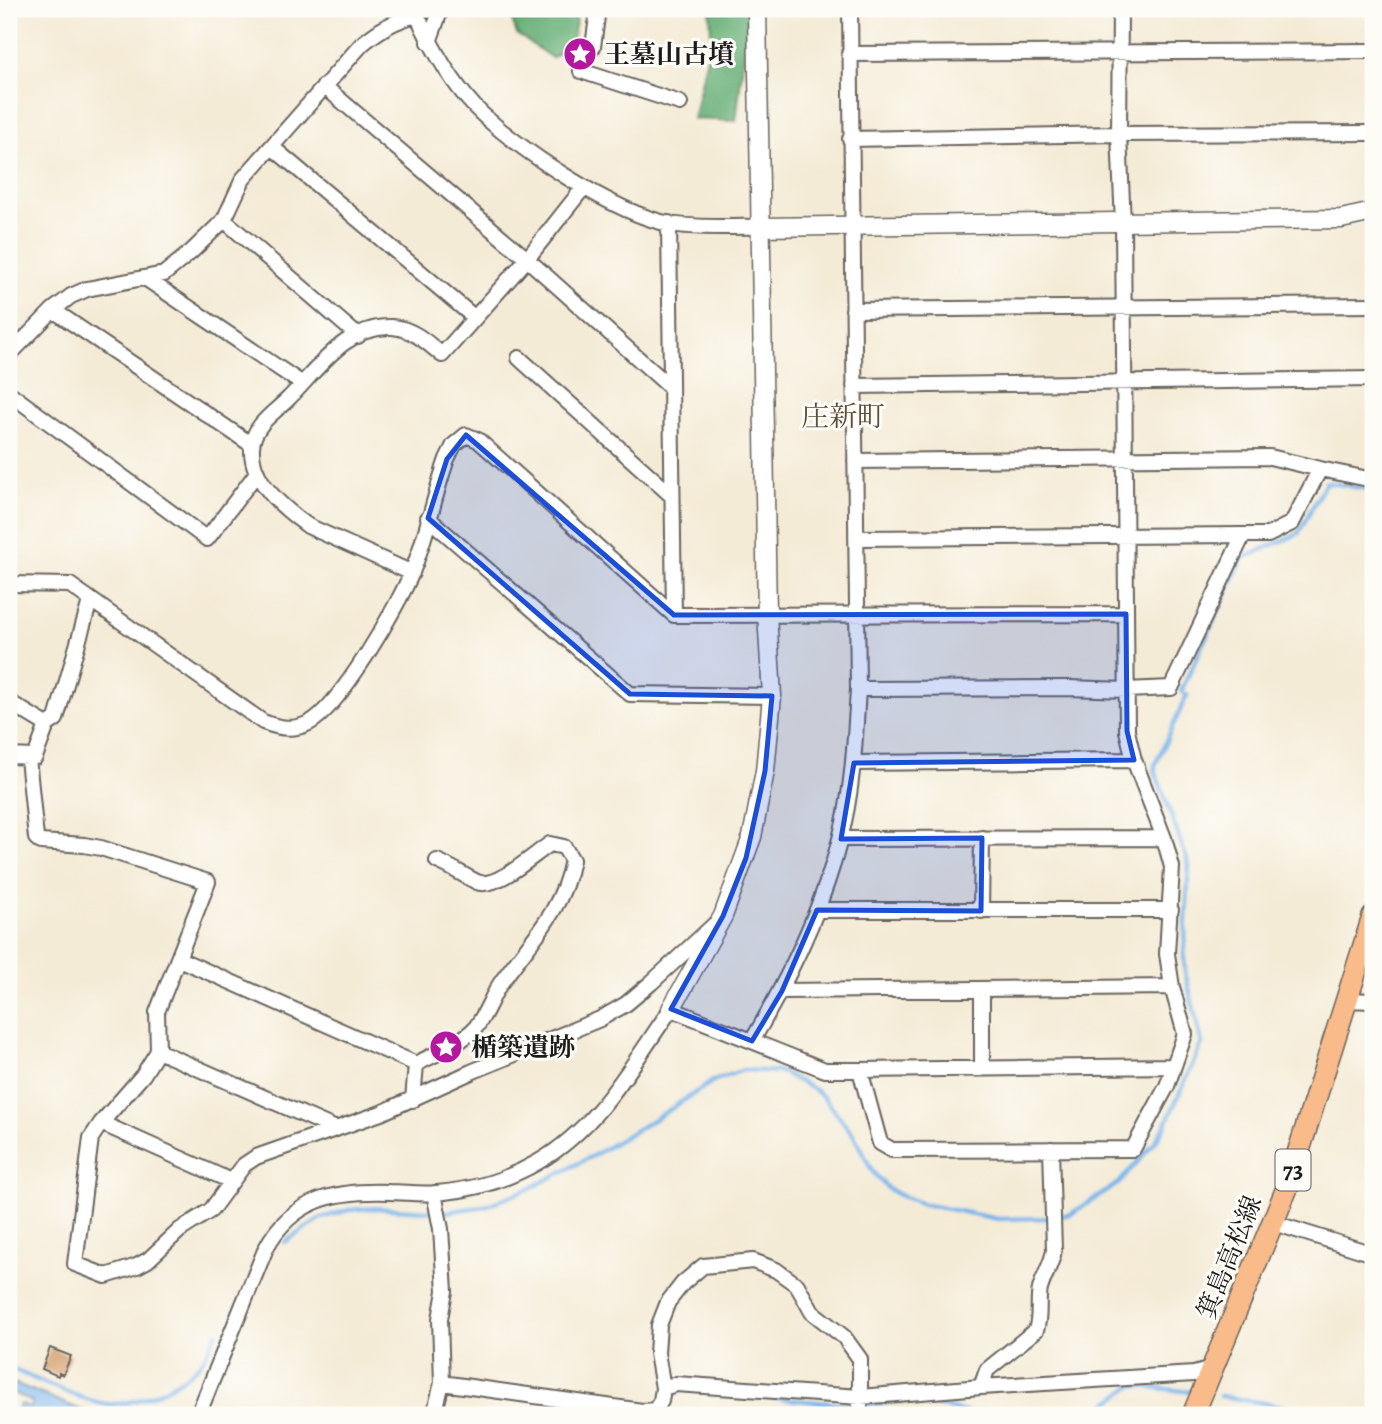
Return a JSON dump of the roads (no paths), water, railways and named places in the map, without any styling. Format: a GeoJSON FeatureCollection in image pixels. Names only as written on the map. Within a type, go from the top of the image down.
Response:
{"type":"FeatureCollection","features":[{"type":"Feature","properties":{"kind":"main road","name":"箕島高松線"},"geometry":{"type":"LineString","coordinates":[[1193,1415],[1274,1223],[1373,918]]}},
{"type":"Feature","properties":{"kind":"street"},"geometry":{"type":"LineString","coordinates":[[429,42],[441,9]]}},
{"type":"Feature","properties":{"kind":"street"},"geometry":{"type":"LineString","coordinates":[[598,9],[593,47],[583,56],[581,71],[680,103]]}},
{"type":"Feature","properties":{"kind":"street"},"geometry":{"type":"LineString","coordinates":[[198,1415],[266,1248],[285,1220],[310,1204],[339,1194],[434,1194],[495,1182],[529,1167],[559,1149],[594,1117],[671,1009],[723,916],[752,837],[765,771],[772,696],[767,614],[757,9]]}},
{"type":"Feature","properties":{"kind":"street"},"geometry":{"type":"LineString","coordinates":[[752,1041],[782,991],[817,910],[841,839],[854,763],[858,689],[850,9]]}},
{"type":"Feature","properties":{"kind":"street"},"geometry":{"type":"LineString","coordinates":[[860,1070],[880,1143],[892,1150],[1133,1149],[1167,1086],[1185,1034],[1172,987],[1167,954],[1172,867],[1164,838],[1133,760],[1127,731],[1119,9]]}},
{"type":"Feature","properties":{"kind":"street"},"geometry":{"type":"LineString","coordinates":[[9,355],[53,310],[71,296],[87,289],[163,274],[191,252],[224,220],[243,179],[362,44],[380,30],[417,12],[429,42],[448,74],[475,107],[528,150],[584,187],[629,209],[669,223],[761,227],[1123,224],[1341,219],[1373,210]]}},
{"type":"Feature","properties":{"kind":"street"},"geometry":{"type":"LineString","coordinates":[[849,54],[1373,51]]}},
{"type":"Feature","properties":{"kind":"street"},"geometry":{"type":"LineString","coordinates":[[324,86],[527,259],[670,387]]}},
{"type":"Feature","properties":{"kind":"street"},"geometry":{"type":"LineString","coordinates":[[850,139],[1373,133]]}},
{"type":"Feature","properties":{"kind":"street"},"geometry":{"type":"LineString","coordinates":[[272,147],[475,318]]}},
{"type":"Feature","properties":{"kind":"street"},"geometry":{"type":"LineString","coordinates":[[412,573],[308,526],[279,502],[256,474],[251,445],[265,418],[291,397],[337,348],[373,328],[394,327],[410,331],[442,355],[527,259],[584,187]]}},
{"type":"Feature","properties":{"kind":"street"},"geometry":{"type":"LineString","coordinates":[[224,220],[358,336]]}},
{"type":"Feature","properties":{"kind":"street"},"geometry":{"type":"LineString","coordinates":[[669,223],[674,615]]}},
{"type":"Feature","properties":{"kind":"street"},"geometry":{"type":"LineString","coordinates":[[145,278],[302,383]]}},
{"type":"Feature","properties":{"kind":"street"},"geometry":{"type":"LineString","coordinates":[[853,310],[1373,305]]}},
{"type":"Feature","properties":{"kind":"street"},"geometry":{"type":"LineString","coordinates":[[53,310],[251,445]]}},
{"type":"Feature","properties":{"kind":"street"},"geometry":{"type":"LineString","coordinates":[[519,358],[671,495]]}},
{"type":"Feature","properties":{"kind":"street"},"geometry":{"type":"LineString","coordinates":[[854,386],[1373,379]]}},
{"type":"Feature","properties":{"kind":"street"},"geometry":{"type":"LineString","coordinates":[[9,393],[207,539],[256,474]]}},
{"type":"Feature","properties":{"kind":"street"},"geometry":{"type":"LineString","coordinates":[[9,584],[70,585],[263,722],[279,728],[294,728],[321,715],[346,687],[412,573],[447,459],[454,445],[466,435],[478,440],[674,615],[1126,614]]}},
{"type":"Feature","properties":{"kind":"street"},"geometry":{"type":"LineString","coordinates":[[855,461],[1270,457],[1373,480]]}},
{"type":"Feature","properties":{"kind":"street"},"geometry":{"type":"LineString","coordinates":[[856,538],[1268,536],[1292,523],[1320,469]]}},
{"type":"Feature","properties":{"kind":"street"},"geometry":{"type":"LineString","coordinates":[[428,518],[630,694],[772,696]]}},
{"type":"Feature","properties":{"kind":"street"},"geometry":{"type":"LineString","coordinates":[[858,689],[1069,688],[1126,691],[1171,688],[1243,535]]}},
{"type":"Feature","properties":{"kind":"street"},"geometry":{"type":"LineString","coordinates":[[9,757],[35,757],[47,725],[56,719],[90,601]]}},
{"type":"Feature","properties":{"kind":"street"},"geometry":{"type":"LineString","coordinates":[[9,702],[47,725]]}},
{"type":"Feature","properties":{"kind":"street"},"geometry":{"type":"LineString","coordinates":[[28,758],[36,838],[41,842],[101,848],[208,882],[157,1012],[158,1051],[143,1075],[91,1138],[75,1264],[106,1276],[148,1260],[180,1230],[211,1210],[230,1181],[244,1165],[256,1157],[413,1100],[471,1072],[568,1034],[617,1009],[680,958],[723,916]]}},
{"type":"Feature","properties":{"kind":"street"},"geometry":{"type":"LineString","coordinates":[[854,763],[1133,760]]}},
{"type":"Feature","properties":{"kind":"street"},"geometry":{"type":"LineString","coordinates":[[981,911],[982,838]]}},
{"type":"Feature","properties":{"kind":"street"},"geometry":{"type":"LineString","coordinates":[[841,839],[1164,838]]}},
{"type":"Feature","properties":{"kind":"street"},"geometry":{"type":"LineString","coordinates":[[416,1064],[475,1027],[498,987],[559,903],[567,884],[572,860],[564,847],[550,844],[494,882],[480,883],[454,867],[438,861]]}},
{"type":"Feature","properties":{"kind":"street"},"geometry":{"type":"LineString","coordinates":[[817,910],[1171,910]]}},
{"type":"Feature","properties":{"kind":"street"},"geometry":{"type":"LineString","coordinates":[[179,959],[416,1064]]}},
{"type":"Feature","properties":{"kind":"street"},"geometry":{"type":"LineString","coordinates":[[782,991],[1172,987]]}},
{"type":"Feature","properties":{"kind":"street"},"geometry":{"type":"LineString","coordinates":[[982,989],[982,1069]]}},
{"type":"Feature","properties":{"kind":"street"},"geometry":{"type":"LineString","coordinates":[[1348,1000],[1373,1001]]}},
{"type":"Feature","properties":{"kind":"street"},"geometry":{"type":"LineString","coordinates":[[671,1009],[825,1070],[1174,1066]]}},
{"type":"Feature","properties":{"kind":"street"},"geometry":{"type":"LineString","coordinates":[[158,1051],[336,1129]]}},
{"type":"Feature","properties":{"kind":"street"},"geometry":{"type":"LineString","coordinates":[[413,1100],[416,1064]]}},
{"type":"Feature","properties":{"kind":"street"},"geometry":{"type":"LineString","coordinates":[[101,1123],[230,1181]]}},
{"type":"Feature","properties":{"kind":"street"},"geometry":{"type":"LineString","coordinates":[[981,1387],[987,1370],[1036,1330],[1040,1312],[1040,1290],[1052,1263],[1051,1149]]}},
{"type":"Feature","properties":{"kind":"street"},"geometry":{"type":"LineString","coordinates":[[434,1194],[444,1291],[440,1319],[442,1383],[434,1415]]}},
{"type":"Feature","properties":{"kind":"street"},"geometry":{"type":"LineString","coordinates":[[1274,1223],[1373,1254]]}},
{"type":"Feature","properties":{"kind":"street"},"geometry":{"type":"LineString","coordinates":[[442,1383],[656,1413],[663,1388],[657,1353],[659,1325],[668,1302],[682,1283],[703,1266],[753,1261],[776,1270],[797,1285],[812,1312],[844,1337],[860,1359],[860,1406]]}},
{"type":"Feature","properties":{"kind":"street"},"geometry":{"type":"LineString","coordinates":[[663,1388],[676,1384],[860,1406],[981,1387],[1194,1374],[1212,1369]]}},
{"type":"Feature","properties":{"kind":"water"},"geometry":{"type":"Polygon","coordinates":[[[9,1381],[94,1415],[25,1415],[26,1412],[18,1409],[20,1404],[30,1408],[32,1402],[9,1391],[9,1381]]]}},
{"type":"Feature","properties":{"kind":"waterway"},"geometry":{"type":"LineString","coordinates":[[285,1242],[321,1218],[349,1210],[374,1208],[446,1212],[485,1206],[531,1188],[596,1154],[713,1081],[743,1070],[782,1072],[815,1090],[853,1134],[873,1172],[887,1188],[923,1204],[998,1219],[1047,1218],[1071,1214],[1119,1183],[1155,1142],[1165,1126],[1202,1043],[1185,972],[1189,865],[1155,771],[1155,765],[1187,695],[1181,691],[1243,558],[1298,534],[1326,482],[1373,490]]}},
{"type":"Feature","properties":{"kind":"waterway"},"geometry":{"type":"LineString","coordinates":[[9,1368],[89,1400],[112,1404],[126,1403],[155,1394],[183,1379],[202,1361],[217,1333]]}},
{"type":"Feature","properties":{"kind":"waterway"},"geometry":{"type":"LineString","coordinates":[[1091,1415],[1133,1385],[1192,1392]]}},
{"type":"Feature","properties":{"kind":"waterway"},"geometry":{"type":"LineString","coordinates":[[665,1415],[669,1396],[682,1391]]}},
{"type":"Feature","properties":{"kind":"waterway"},"geometry":{"type":"LineString","coordinates":[[708,1393],[856,1405],[916,1400],[977,1415]]}},
{"type":"Feature","properties":{"kind":"waterway"},"geometry":{"type":"LineString","coordinates":[[1220,1396],[1295,1408],[1294,1415]]}},
{"type":"Feature","properties":{"kind":"waterway"},"geometry":{"type":"LineString","coordinates":[[522,1415],[531,1412],[566,1415]]}},
{"type":"Feature","properties":{"kind":"place","name":"王墓山古墳"},"geometry":{"type":"Point","coordinates":[580,54]}},
{"type":"Feature","properties":{"kind":"place","name":"楯築遺跡"},"geometry":{"type":"Point","coordinates":[446,1047]}},
{"type":"Feature","properties":{"kind":"district","name":"庄新町"},"geometry":{"type":"Point","coordinates":[843,416]}}]}
